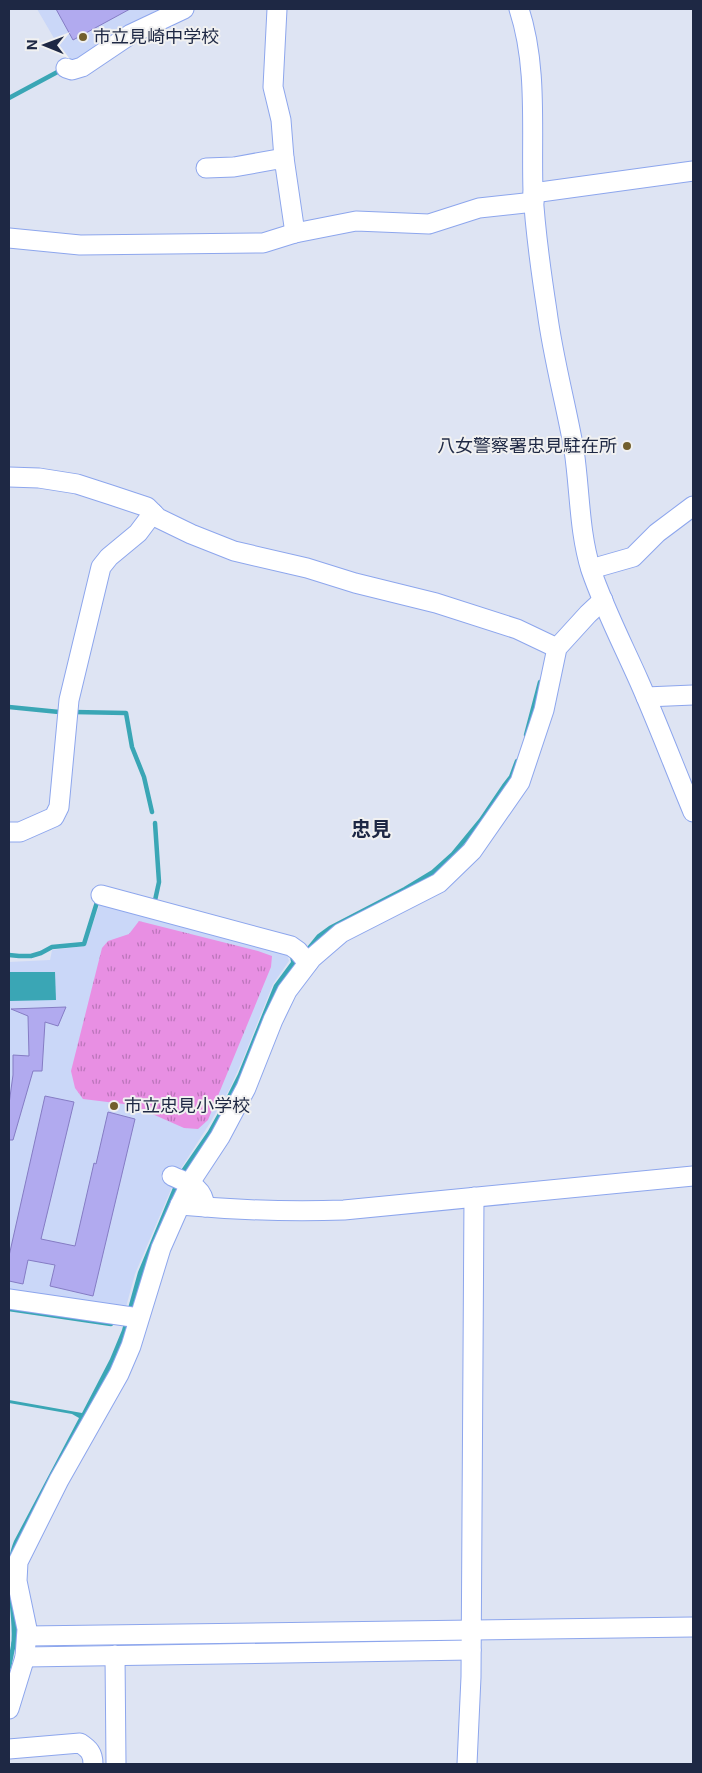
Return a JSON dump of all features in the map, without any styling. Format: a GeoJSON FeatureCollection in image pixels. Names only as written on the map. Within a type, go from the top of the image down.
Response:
{"type":"FeatureCollection","features":[{"type":"Feature","properties":{"kind":"street"},"geometry":{"type":"LineString","coordinates":[[66,68],[72,70],[82,66],[131,34],[184,9]]}},
{"type":"Feature","properties":{"kind":"street"},"geometry":{"type":"LineString","coordinates":[[277,9],[274,87],[281,120],[284,158],[295,233]]}},
{"type":"Feature","properties":{"kind":"street"},"geometry":{"type":"LineString","coordinates":[[519,9],[527,45],[532,95],[534,197],[547,314],[574,452],[585,545],[591,569],[603,600],[646,697],[693,812]]}},
{"type":"Feature","properties":{"kind":"street"},"geometry":{"type":"LineString","coordinates":[[206,168],[234,167],[284,158]]}},
{"type":"Feature","properties":{"kind":"street"},"geometry":{"type":"LineString","coordinates":[[9,238],[80,245],[263,243],[295,233],[356,221],[429,224],[479,208],[693,171]]}},
{"type":"Feature","properties":{"kind":"street"},"geometry":{"type":"LineString","coordinates":[[9,477],[39,478],[77,484],[147,507],[158,518],[191,534],[234,551],[436,603],[518,629],[557,648]]}},
{"type":"Feature","properties":{"kind":"street"},"geometry":{"type":"LineString","coordinates":[[591,569],[633,557],[657,533],[693,506]]}},
{"type":"Feature","properties":{"kind":"street"},"geometry":{"type":"LineString","coordinates":[[9,832],[20,832],[54,817],[59,807],[69,700],[101,567],[109,557],[138,533],[153,513]]}},
{"type":"Feature","properties":{"kind":"street"},"geometry":{"type":"LineString","coordinates":[[9,1709],[25,1657],[27,1629],[17,1581],[18,1562],[59,1480],[119,1374],[132,1346],[161,1248],[180,1204],[182,1181],[220,1137],[246,1088],[287,991],[308,963],[341,933],[439,883],[472,851],[520,782],[544,710],[557,648],[603,600]]}},
{"type":"Feature","properties":{"kind":"street"},"geometry":{"type":"LineString","coordinates":[[646,697],[693,695]]}},
{"type":"Feature","properties":{"kind":"street"},"geometry":{"type":"LineString","coordinates":[[101,895],[292,946],[298,950],[308,963]]}},
{"type":"Feature","properties":{"kind":"street"},"geometry":{"type":"LineString","coordinates":[[180,1204],[238,1210],[306,1212],[394,1206],[693,1176]]}},
{"type":"Feature","properties":{"kind":"street"},"geometry":{"type":"LineString","coordinates":[[182,1181],[197,1188],[204,1196],[205,1207]]}},
{"type":"Feature","properties":{"kind":"street"},"geometry":{"type":"LineString","coordinates":[[467,1764],[471,1650],[474,1197]]}},
{"type":"Feature","properties":{"kind":"street"},"geometry":{"type":"LineString","coordinates":[[9,1299],[139,1318]]}},
{"type":"Feature","properties":{"kind":"street"},"geometry":{"type":"LineString","coordinates":[[26,1636],[693,1627]]}},
{"type":"Feature","properties":{"kind":"street"},"geometry":{"type":"LineString","coordinates":[[25,1657],[471,1650]]}},
{"type":"Feature","properties":{"kind":"street"},"geometry":{"type":"LineString","coordinates":[[115,1655],[116,1764]]}},
{"type":"Feature","properties":{"kind":"street"},"geometry":{"type":"LineString","coordinates":[[9,1749],[80,1743],[88,1748],[93,1757],[93,1764]]}},
{"type":"Feature","properties":{"kind":"shaded area","name":"市立見崎中学校"},"geometry":{"type":"Polygon","coordinates":[[[37,9],[162,9],[155,11],[69,64],[37,9]]]}},
{"type":"Feature","properties":{"kind":"shaded area","name":"市立忠見小学校"},"geometry":{"type":"Polygon","coordinates":[[[100,903],[286,952],[289,961],[273,984],[230,1088],[178,1173],[135,1274],[126,1307],[9,1291],[9,962],[50,960],[52,950],[85,946],[100,903]]]}},
{"type":"Feature","properties":{"kind":"green space"},"geometry":{"type":"Polygon","coordinates":[[[139,921],[272,956],[271,967],[208,1120],[198,1129],[184,1128],[132,1105],[83,1099],[75,1088],[71,1071],[102,948],[108,941],[129,934],[139,921]]]}},
{"type":"Feature","properties":{"kind":"water"},"geometry":{"type":"Polygon","coordinates":[[[289,952],[302,961],[263,1029],[121,1352],[23,1535],[16,1650],[11,1647],[12,1634],[8,1580],[10,1554],[14,1541],[79,1418],[72,1414],[9,1403],[9,1400],[82,1413],[110,1359],[122,1330],[138,1272],[179,1173],[208,1131],[238,1074],[274,985],[291,962],[289,952]]]}},
{"type":"Feature","properties":{"kind":"water"},"geometry":{"type":"Polygon","coordinates":[[[9,972],[55,972],[56,1000],[9,1001],[9,972]]]}},
{"type":"Feature","properties":{"kind":"building"},"geometry":{"type":"Polygon","coordinates":[[[56,9],[130,9],[73,40],[56,9]]]}},
{"type":"Feature","properties":{"kind":"building"},"geometry":{"type":"Polygon","coordinates":[[[66,1007],[58,1026],[45,1022],[42,1071],[33,1071],[13,1140],[9,1140],[9,1104],[13,1075],[13,1055],[29,1056],[28,1016],[11,1009],[66,1007]]]}},
{"type":"Feature","properties":{"kind":"building"},"geometry":{"type":"Polygon","coordinates":[[[45,1096],[74,1102],[41,1239],[75,1246],[108,1112],[135,1119],[93,1296],[50,1286],[55,1265],[28,1260],[23,1284],[9,1281],[9,1256],[45,1096]]]}},
{"type":"Feature","properties":{"kind":"waterway"},"geometry":{"type":"LineString","coordinates":[[9,98],[63,69]]}},
{"type":"Feature","properties":{"kind":"waterway"},"geometry":{"type":"LineString","coordinates":[[526,735],[540,682]]}},
{"type":"Feature","properties":{"kind":"waterway"},"geometry":{"type":"LineString","coordinates":[[9,707],[59,712]]}},
{"type":"Feature","properties":{"kind":"waterway"},"geometry":{"type":"LineString","coordinates":[[74,712],[126,713],[132,747],[144,777],[152,812]]}},
{"type":"Feature","properties":{"kind":"waterway"},"geometry":{"type":"LineString","coordinates":[[306,952],[319,936],[330,928],[405,889],[433,872],[453,854],[481,820],[511,777],[517,761]]}},
{"type":"Feature","properties":{"kind":"waterway"},"geometry":{"type":"LineString","coordinates":[[154,905],[159,882],[155,823]]}},
{"type":"Feature","properties":{"kind":"waterway"},"geometry":{"type":"LineString","coordinates":[[9,955],[31,956],[52,947],[84,944],[99,899]]}},
{"type":"Feature","properties":{"kind":"waterway"},"geometry":{"type":"LineString","coordinates":[[9,1309],[111,1324]]}},
{"type":"Feature","properties":{"kind":"waterway"},"geometry":{"type":"LineString","coordinates":[[9,1667],[14,1642]]}},
{"type":"Feature","properties":{"kind":"place","name":"市立見崎中学校"},"geometry":{"type":"Point","coordinates":[83,37]}},
{"type":"Feature","properties":{"kind":"place","name":"八女警察署忠見駐在所"},"geometry":{"type":"Point","coordinates":[627,446]}},
{"type":"Feature","properties":{"kind":"place","name":"市立忠見小学校"},"geometry":{"type":"Point","coordinates":[114,1106]}},
{"type":"Feature","properties":{"kind":"district","name":"忠見"},"geometry":{"type":"Point","coordinates":[371,829]}}]}
